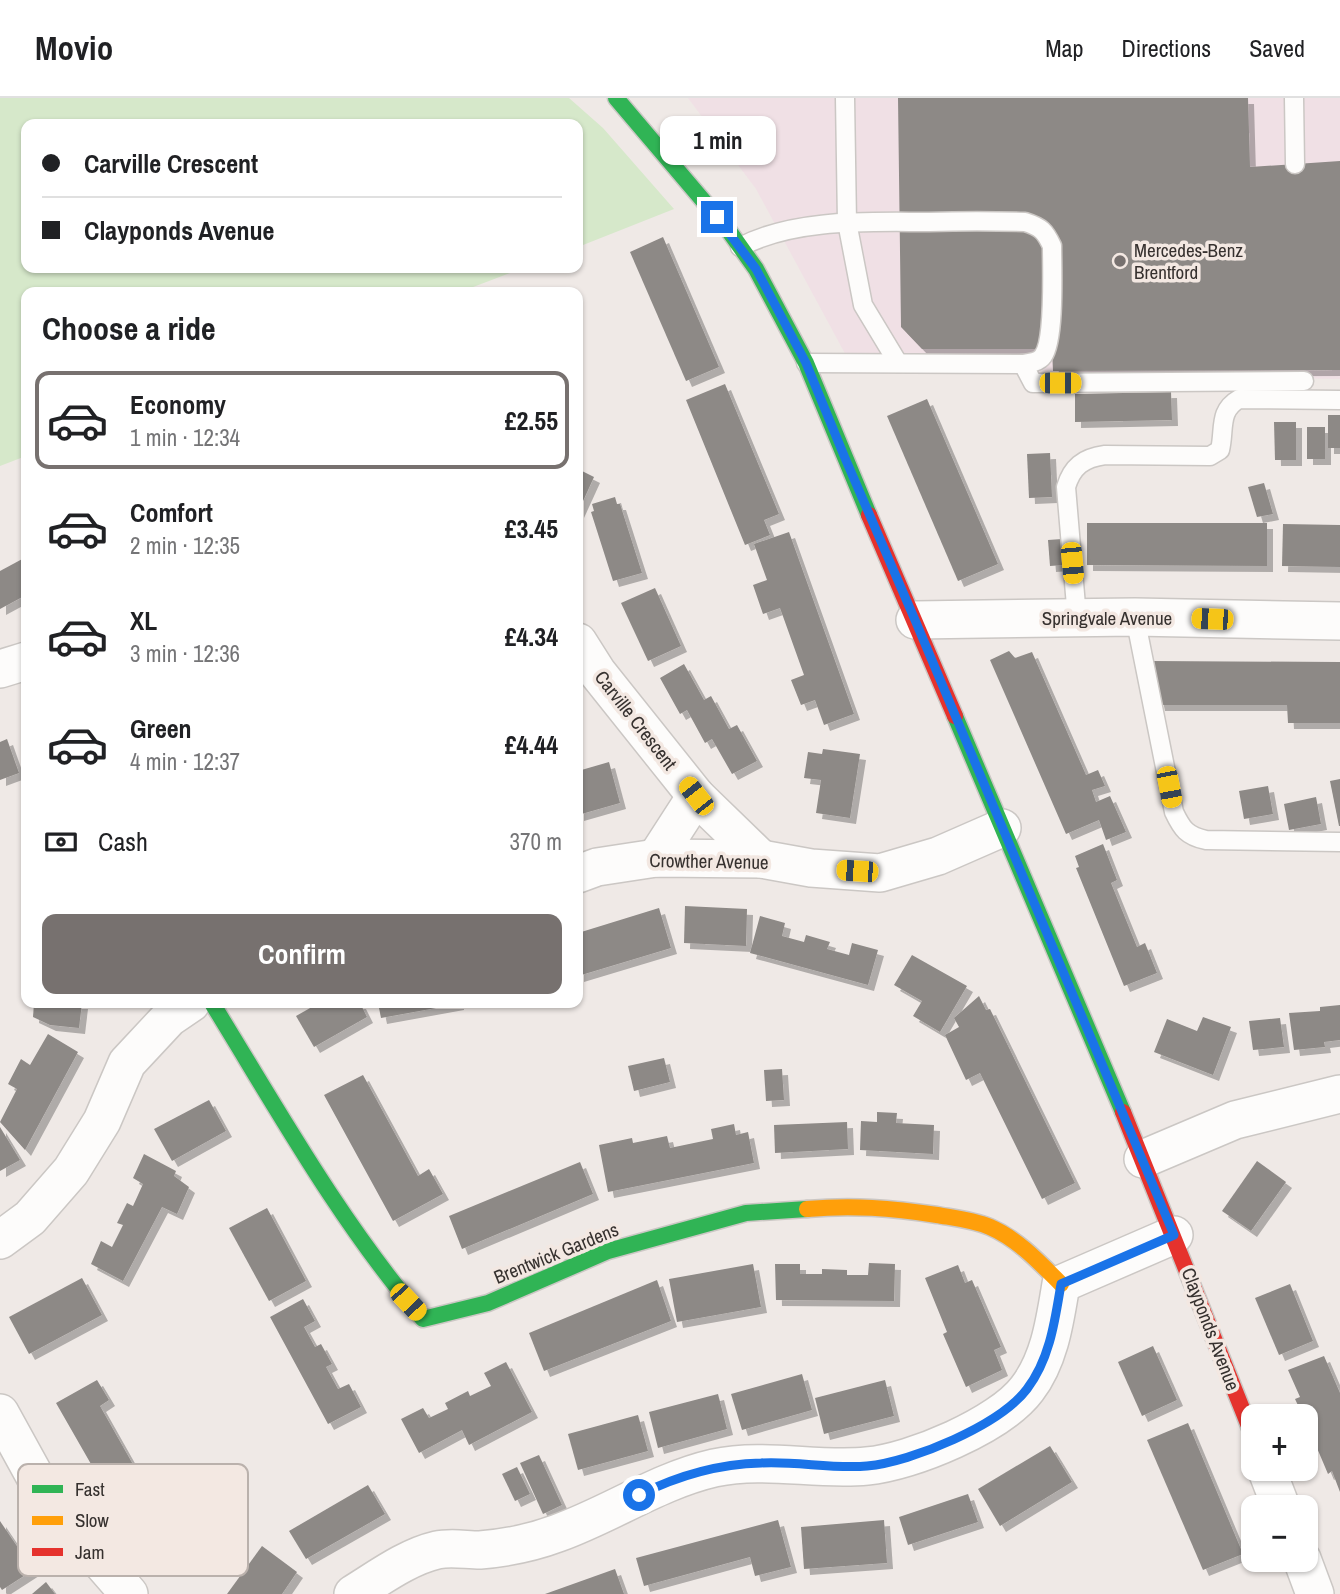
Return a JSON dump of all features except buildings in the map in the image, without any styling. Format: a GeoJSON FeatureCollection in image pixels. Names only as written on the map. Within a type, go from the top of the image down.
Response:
{"type":"FeatureCollection","features":[{"type":"Feature","properties":{"kind":"street","name":"Clayponds Avenue"},"geometry":{"type":"LineString","coordinates":[[616,98],[668,158],[756,269],[806,363],[1143,1159],[1241,1405]]}},
{"type":"Feature","properties":{"kind":"street","name":"Springvale Avenue"},"geometry":{"type":"LineString","coordinates":[[915,620],[1135,617],[1340,621]]}},
{"type":"Feature","properties":{"kind":"street","name":"Carville Crescent"},"geometry":{"type":"LineString","coordinates":[[583,650],[696,796],[761,859]]}},
{"type":"Feature","properties":{"kind":"street"},"geometry":{"type":"LineString","coordinates":[[0,669],[21,663]]}},
{"type":"Feature","properties":{"kind":"street"},"geometry":{"type":"LineString","coordinates":[[656,858],[696,796]]}},
{"type":"Feature","properties":{"kind":"street","name":"Crowther Avenue"},"geometry":{"type":"LineString","coordinates":[[583,872],[597,867],[656,858],[761,859],[811,868],[880,873],[938,856],[1002,828]]}},
{"type":"Feature","properties":{"kind":"street"},"geometry":{"type":"LineString","coordinates":[[0,1240],[30,1218],[71,1171],[102,1121],[127,1063],[169,1018],[184,1008]]}},
{"type":"Feature","properties":{"kind":"street","name":"Brentwick Gardens"},"geometry":{"type":"LineString","coordinates":[[215,1008],[349,1227],[393,1286],[423,1319],[488,1303],[608,1251],[746,1213],[816,1208],[882,1207],[967,1220],[990,1227],[1031,1254],[1061,1284]]}},
{"type":"Feature","properties":{"kind":"street"},"geometry":{"type":"LineString","coordinates":[[1143,1159],[1235,1120],[1340,1094]]}},
{"type":"Feature","properties":{"kind":"street"},"geometry":{"type":"LineString","coordinates":[[353,1594],[394,1568],[438,1550],[482,1550],[556,1534],[663,1483],[715,1468],[762,1463],[867,1466],[904,1459],[966,1434],[997,1416],[1027,1390],[1041,1364],[1053,1332],[1061,1284],[1174,1235]]}},
{"type":"Feature","properties":{"kind":"street"},"geometry":{"type":"LineString","coordinates":[[0,1413],[28,1464]]}},
{"type":"Feature","properties":{"kind":"street"},"geometry":{"type":"LineString","coordinates":[[1306,1572],[1315,1594]]}},
{"type":"Feature","properties":{"kind":"street"},"geometry":{"type":"LineString","coordinates":[[113,1576],[129,1594]]}},
{"type":"Feature","properties":{"kind":"lane"},"geometry":{"type":"LineString","coordinates":[[845,98],[847,222],[863,305],[898,363]]}},
{"type":"Feature","properties":{"kind":"lane"},"geometry":{"type":"LineString","coordinates":[[1294,98],[1295,164]]}},
{"type":"Feature","properties":{"kind":"lane"},"geometry":{"type":"LineString","coordinates":[[740,247],[773,233],[847,222],[1015,221],[1040,226],[1052,246],[1051,322],[1042,357],[1023,364],[806,363]]}},
{"type":"Feature","properties":{"kind":"lane"},"geometry":{"type":"LineString","coordinates":[[1023,364],[1033,383],[1304,381]]}},
{"type":"Feature","properties":{"kind":"lane"},"geometry":{"type":"LineString","coordinates":[[1077,618],[1066,487],[1070,474],[1078,465],[1089,457],[1105,455],[1210,456],[1220,450],[1224,414],[1229,405],[1239,399],[1340,400]]}},
{"type":"Feature","properties":{"kind":"lane"},"geometry":{"type":"LineString","coordinates":[[1135,617],[1174,811],[1181,827],[1190,837],[1206,840],[1340,842]]}},
{"type":"Feature","properties":{"kind":"shaded area","name":"Mercedes-Benz Brentford"},"geometry":{"type":"Polygon","coordinates":[[[688,98],[1340,98],[1340,379],[855,372],[756,189],[688,98]]]}},
{"type":"Feature","properties":{"kind":"green space"},"geometry":{"type":"Polygon","coordinates":[[[0,98],[569,98],[603,128],[674,209],[583,245],[583,119],[21,119],[21,273],[510,273],[473,287],[21,287],[21,458],[0,466],[0,98]]]}},
{"type":"Feature","properties":{"kind":"traffic: fast"},"geometry":{"type":"LineString","coordinates":[[616,98],[729,231],[756,269],[806,363],[869,515]]}},
{"type":"Feature","properties":{"kind":"traffic: fast"},"geometry":{"type":"LineString","coordinates":[[955,716],[1123,1112]]}},
{"type":"Feature","properties":{"kind":"traffic: fast"},"geometry":{"type":"LineString","coordinates":[[215,1008],[337,1205],[423,1319],[488,1303],[608,1251],[746,1213],[807,1209]]}},
{"type":"Feature","properties":{"kind":"traffic: slow"},"geometry":{"type":"LineString","coordinates":[[807,1209],[888,1209],[964,1219],[1000,1232],[1037,1260],[1061,1284]]}},
{"type":"Feature","properties":{"kind":"traffic: jam"},"geometry":{"type":"LineString","coordinates":[[869,515],[955,716]]}},
{"type":"Feature","properties":{"kind":"traffic: jam"},"geometry":{"type":"LineString","coordinates":[[1123,1112],[1241,1406]]}},
{"type":"Feature","properties":{"kind":"place","name":"Mercedes-Benz Brentford"},"geometry":{"type":"Point","coordinates":[1120,261]}},
{"type":"Feature","properties":{"kind":"route"},"geometry":{"type":"LineString","coordinates":[[639,1495],[663,1483],[715,1468],[762,1463],[867,1466],[904,1459],[966,1434],[997,1416],[1027,1390],[1041,1364],[1053,1332],[1061,1284],[1174,1235],[806,363],[756,269],[717,217]]}}]}
